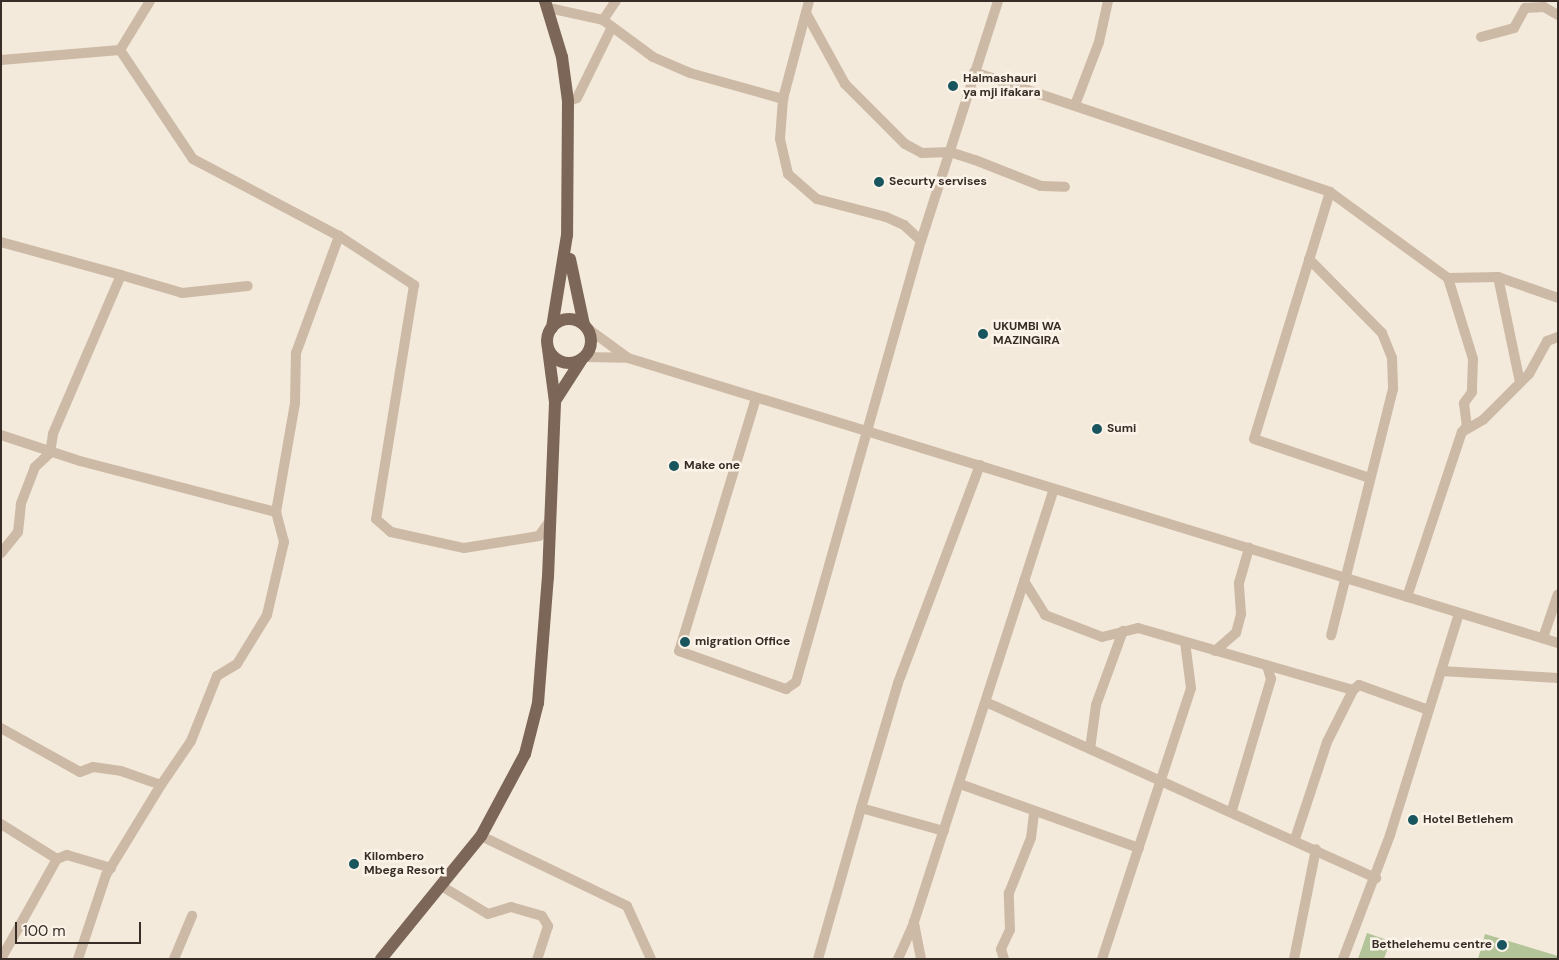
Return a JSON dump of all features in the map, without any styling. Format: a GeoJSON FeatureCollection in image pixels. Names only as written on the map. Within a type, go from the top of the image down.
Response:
{"type":"FeatureCollection","features":[{"type":"Feature","properties":{"kind":"main road"},"geometry":{"type":"LineString","coordinates":[[380,959],[443,887],[481,836],[525,754],[538,703],[550,520],[555,402],[548,349],[567,234],[568,101],[547,5]]}},
{"type":"Feature","properties":{"kind":"main road"},"geometry":{"type":"LineString","coordinates":[[555,402],[591,346],[567,234]]}},
{"type":"Feature","properties":{"kind":"main road"},"geometry":{"type":"LineString","coordinates":[[552,328],[565,320],[586,327]]}},
{"type":"Feature","properties":{"kind":"main road"},"geometry":{"type":"LineString","coordinates":[[548,349],[565,363],[584,358]]}},
{"type":"Feature","properties":{"kind":"street"},"geometry":{"type":"LineString","coordinates":[[120,50],[150,1]]}},
{"type":"Feature","properties":{"kind":"street"},"geometry":{"type":"LineString","coordinates":[[603,20],[616,1]]}},
{"type":"Feature","properties":{"kind":"street"},"geometry":{"type":"LineString","coordinates":[[809,1],[783,99],[783,160],[788,174],[803,190],[886,217],[904,225],[921,242]]}},
{"type":"Feature","properties":{"kind":"street"},"geometry":{"type":"LineString","coordinates":[[756,398],[679,651],[786,689],[796,682],[921,242],[998,1]]}},
{"type":"Feature","properties":{"kind":"street"},"geometry":{"type":"LineString","coordinates":[[1075,105],[1099,42],[1108,1]]}},
{"type":"Feature","properties":{"kind":"street"},"geometry":{"type":"LineString","coordinates":[[547,5],[603,20],[611,30],[666,64],[783,99]]}},
{"type":"Feature","properties":{"kind":"street"},"geometry":{"type":"LineString","coordinates":[[1481,37],[1514,28],[1524,8],[1544,7],[1558,15]]}},
{"type":"Feature","properties":{"kind":"street"},"geometry":{"type":"LineString","coordinates":[[806,13],[845,84],[886,128],[922,153],[950,152],[1041,186],[1065,187]]}},
{"type":"Feature","properties":{"kind":"street"},"geometry":{"type":"LineString","coordinates":[[568,101],[576,98],[611,30]]}},
{"type":"Feature","properties":{"kind":"street"},"geometry":{"type":"LineString","coordinates":[[1,60],[120,50]]}},
{"type":"Feature","properties":{"kind":"street"},"geometry":{"type":"LineString","coordinates":[[120,50],[193,159],[339,236],[414,285],[376,519],[391,532],[464,548],[540,536],[550,520]]}},
{"type":"Feature","properties":{"kind":"street"},"geometry":{"type":"LineString","coordinates":[[974,72],[1330,192],[1448,278],[1473,359],[1472,392],[1464,404],[1467,426],[1462,432],[1407,596]]}},
{"type":"Feature","properties":{"kind":"street"},"geometry":{"type":"LineString","coordinates":[[1330,192],[1254,439],[1370,478]]}},
{"type":"Feature","properties":{"kind":"street"},"geometry":{"type":"LineString","coordinates":[[78,959],[110,868],[191,741],[216,676],[237,664],[267,615],[284,542],[276,512],[295,403],[296,353],[339,236]]}},
{"type":"Feature","properties":{"kind":"street"},"geometry":{"type":"LineString","coordinates":[[1,242],[182,293],[248,286]]}},
{"type":"Feature","properties":{"kind":"street"},"geometry":{"type":"LineString","coordinates":[[1309,260],[1382,333],[1392,358],[1394,389],[1331,635]]}},
{"type":"Feature","properties":{"kind":"street"},"geometry":{"type":"LineString","coordinates":[[1,553],[18,532],[21,504],[35,467],[50,453],[53,434],[121,275]]}},
{"type":"Feature","properties":{"kind":"street"},"geometry":{"type":"LineString","coordinates":[[1448,278],[1498,277],[1558,298]]}},
{"type":"Feature","properties":{"kind":"street"},"geometry":{"type":"LineString","coordinates":[[1498,277],[1520,382]]}},
{"type":"Feature","properties":{"kind":"street"},"geometry":{"type":"LineString","coordinates":[[586,327],[628,358]]}},
{"type":"Feature","properties":{"kind":"street"},"geometry":{"type":"LineString","coordinates":[[1462,432],[1483,420],[1520,382],[1547,340],[1558,337]]}},
{"type":"Feature","properties":{"kind":"street"},"geometry":{"type":"LineString","coordinates":[[584,358],[628,358],[1345,576],[1459,614],[1558,643]]}},
{"type":"Feature","properties":{"kind":"street"},"geometry":{"type":"LineString","coordinates":[[1,436],[50,453],[276,512]]}},
{"type":"Feature","properties":{"kind":"street"},"geometry":{"type":"LineString","coordinates":[[818,959],[898,683],[980,466]]}},
{"type":"Feature","properties":{"kind":"street"},"geometry":{"type":"LineString","coordinates":[[898,959],[914,922],[988,703],[1024,581],[1054,489]]}},
{"type":"Feature","properties":{"kind":"street"},"geometry":{"type":"LineString","coordinates":[[1215,651],[1236,633],[1241,614],[1239,584],[1249,547]]}},
{"type":"Feature","properties":{"kind":"street"},"geometry":{"type":"LineString","coordinates":[[1024,581],[1045,615],[1106,635],[1138,628],[1353,690]]}},
{"type":"Feature","properties":{"kind":"street"},"geometry":{"type":"LineString","coordinates":[[1543,638],[1558,594]]}},
{"type":"Feature","properties":{"kind":"street"},"geometry":{"type":"LineString","coordinates":[[1343,959],[1376,878],[1459,614]]}},
{"type":"Feature","properties":{"kind":"street"},"geometry":{"type":"LineString","coordinates":[[1090,749],[1096,705],[1115,646],[1123,631]]}},
{"type":"Feature","properties":{"kind":"street"},"geometry":{"type":"LineString","coordinates":[[1106,635],[1115,646]]}},
{"type":"Feature","properties":{"kind":"street"},"geometry":{"type":"LineString","coordinates":[[1102,959],[1191,688],[1185,642]]}},
{"type":"Feature","properties":{"kind":"street"},"geometry":{"type":"LineString","coordinates":[[1232,810],[1271,679],[1267,666]]}},
{"type":"Feature","properties":{"kind":"street"},"geometry":{"type":"LineString","coordinates":[[1441,671],[1558,678]]}},
{"type":"Feature","properties":{"kind":"street"},"geometry":{"type":"LineString","coordinates":[[1295,839],[1327,742],[1353,690],[1359,685],[1429,710]]}},
{"type":"Feature","properties":{"kind":"street"},"geometry":{"type":"LineString","coordinates":[[988,703],[1090,749],[1162,778],[1376,878]]}},
{"type":"Feature","properties":{"kind":"street"},"geometry":{"type":"LineString","coordinates":[[1,728],[80,772],[93,767],[120,771],[162,785]]}},
{"type":"Feature","properties":{"kind":"street"},"geometry":{"type":"LineString","coordinates":[[960,784],[1139,848]]}},
{"type":"Feature","properties":{"kind":"street"},"geometry":{"type":"LineString","coordinates":[[862,808],[944,831]]}},
{"type":"Feature","properties":{"kind":"street"},"geometry":{"type":"LineString","coordinates":[[1004,959],[1001,949],[1010,930],[1009,893],[1031,838],[1034,812]]}},
{"type":"Feature","properties":{"kind":"street"},"geometry":{"type":"LineString","coordinates":[[1,824],[57,859]]}},
{"type":"Feature","properties":{"kind":"street"},"geometry":{"type":"LineString","coordinates":[[481,836],[627,906],[651,959]]}},
{"type":"Feature","properties":{"kind":"street"},"geometry":{"type":"LineString","coordinates":[[1294,959],[1316,849]]}},
{"type":"Feature","properties":{"kind":"street"},"geometry":{"type":"LineString","coordinates":[[1,959],[57,859],[67,854],[110,868]]}},
{"type":"Feature","properties":{"kind":"street"},"geometry":{"type":"LineString","coordinates":[[443,887],[488,914],[511,907],[542,916],[548,926],[537,959]]}},
{"type":"Feature","properties":{"kind":"street"},"geometry":{"type":"LineString","coordinates":[[174,959],[192,916]]}},
{"type":"Feature","properties":{"kind":"street"},"geometry":{"type":"LineString","coordinates":[[914,922],[921,959]]}},
{"type":"Feature","properties":{"kind":"green space"},"geometry":{"type":"Polygon","coordinates":[[[1367,933],[1390,941],[1384,959],[1358,959],[1367,933]]]}},
{"type":"Feature","properties":{"kind":"green space","name":"Bethelehemu centre"},"geometry":{"type":"Polygon","coordinates":[[[1485,934],[1558,956],[1558,959],[1478,959],[1485,934]]]}},
{"type":"Feature","properties":{"kind":"place","name":"Halmashauri ya mji ifakara"},"geometry":{"type":"Point","coordinates":[953,86]}},
{"type":"Feature","properties":{"kind":"place","name":"Securty servises"},"geometry":{"type":"Point","coordinates":[879,182]}},
{"type":"Feature","properties":{"kind":"place","name":"UKUMBI WA MAZINGIRA"},"geometry":{"type":"Point","coordinates":[983,334]}},
{"type":"Feature","properties":{"kind":"place","name":"Sumi"},"geometry":{"type":"Point","coordinates":[1097,429]}},
{"type":"Feature","properties":{"kind":"place","name":"Make one"},"geometry":{"type":"Point","coordinates":[674,466]}},
{"type":"Feature","properties":{"kind":"place","name":"migration Office"},"geometry":{"type":"Point","coordinates":[685,642]}},
{"type":"Feature","properties":{"kind":"place","name":"Hotel Betlehem"},"geometry":{"type":"Point","coordinates":[1413,820]}},
{"type":"Feature","properties":{"kind":"place","name":"Kilombero Mbega Resort"},"geometry":{"type":"Point","coordinates":[354,864]}},
{"type":"Feature","properties":{"kind":"place","name":"Bethelehemu centre"},"geometry":{"type":"Point","coordinates":[1502,945]}}]}
